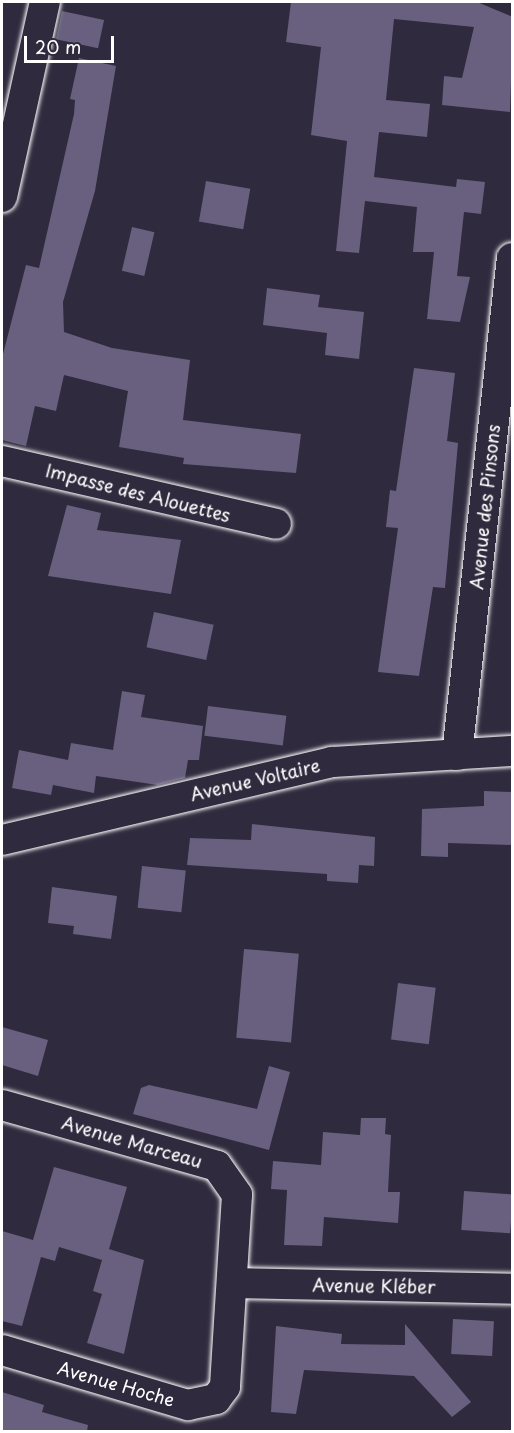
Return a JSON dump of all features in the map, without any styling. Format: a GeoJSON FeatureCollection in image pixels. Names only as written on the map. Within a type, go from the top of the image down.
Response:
{"type":"FeatureCollection","features":[{"type":"Feature","properties":{"kind":"street"},"geometry":{"type":"LineString","coordinates":[[2,197],[45,2]]}},
{"type":"Feature","properties":{"kind":"street","name":"Avenue des Pinsons"},"geometry":{"type":"LineString","coordinates":[[458,755],[513,258]]}},
{"type":"Feature","properties":{"kind":"street","name":"Impasse des Alouettes"},"geometry":{"type":"LineString","coordinates":[[2,461],[276,524]]}},
{"type":"Feature","properties":{"kind":"street","name":"Avenue Voltaire"},"geometry":{"type":"LineString","coordinates":[[2,840],[332,762],[513,751]]}},
{"type":"Feature","properties":{"kind":"street","name":"Avenue Marceau"},"geometry":{"type":"LineString","coordinates":[[2,1105],[217,1166],[237,1195],[235,1283],[225,1387]]}},
{"type":"Feature","properties":{"kind":"street","name":"Avenue Kléber"},"geometry":{"type":"LineString","coordinates":[[235,1283],[513,1289]]}},
{"type":"Feature","properties":{"kind":"street","name":"Avenue Hoche"},"geometry":{"type":"LineString","coordinates":[[2,1350],[188,1405],[216,1400],[225,1387]]}},
{"type":"Feature","properties":{"kind":"building"},"geometry":{"type":"Polygon","coordinates":[[[291,2],[477,2],[513,17],[510,112],[442,105],[444,76],[462,78],[474,27],[394,19],[386,100],[430,104],[427,137],[379,132],[374,177],[456,187],[457,179],[485,182],[481,214],[464,212],[457,276],[470,277],[460,322],[427,319],[434,252],[413,252],[417,207],[365,201],[359,253],[336,251],[347,141],[311,135],[321,47],[286,42],[291,2]]]}},
{"type":"Feature","properties":{"kind":"building"},"geometry":{"type":"Polygon","coordinates":[[[62,11],[104,20],[98,48],[56,39],[62,11]]]}},
{"type":"Feature","properties":{"kind":"building"},"geometry":{"type":"Polygon","coordinates":[[[79,58],[116,66],[95,191],[63,302],[64,332],[112,348],[190,360],[183,420],[301,434],[296,473],[183,464],[184,458],[119,447],[128,391],[64,375],[56,411],[35,406],[26,446],[2,440],[2,358],[26,265],[39,268],[74,114],[75,100],[70,99],[79,58]]]}},
{"type":"Feature","properties":{"kind":"building"},"geometry":{"type":"Polygon","coordinates":[[[206,181],[250,189],[243,229],[199,221],[206,181]]]}},
{"type":"Feature","properties":{"kind":"building"},"geometry":{"type":"Polygon","coordinates":[[[132,227],[154,232],[144,276],[122,271],[132,227]]]}},
{"type":"Feature","properties":{"kind":"building"},"geometry":{"type":"Polygon","coordinates":[[[267,288],[320,295],[318,307],[364,312],[359,359],[325,355],[327,333],[263,325],[267,288]]]}},
{"type":"Feature","properties":{"kind":"building"},"geometry":{"type":"Polygon","coordinates":[[[414,368],[455,373],[447,441],[458,443],[445,588],[433,587],[419,676],[378,672],[398,528],[386,527],[390,490],[396,491],[414,368]]]}},
{"type":"Feature","properties":{"kind":"building"},"geometry":{"type":"Polygon","coordinates":[[[67,505],[101,513],[97,530],[181,540],[171,594],[48,576],[67,505]]]}},
{"type":"Feature","properties":{"kind":"building"},"geometry":{"type":"Polygon","coordinates":[[[154,612],[214,625],[206,660],[147,647],[154,612]]]}},
{"type":"Feature","properties":{"kind":"building"},"geometry":{"type":"Polygon","coordinates":[[[122,691],[145,695],[141,717],[203,726],[199,760],[188,760],[185,778],[158,785],[96,776],[94,793],[53,785],[51,795],[12,788],[19,750],[68,760],[71,743],[113,750],[122,691]]]}},
{"type":"Feature","properties":{"kind":"building"},"geometry":{"type":"Polygon","coordinates":[[[208,706],[286,716],[283,745],[204,736],[208,706]]]}},
{"type":"Feature","properties":{"kind":"building"},"geometry":{"type":"Polygon","coordinates":[[[484,791],[513,792],[513,845],[448,843],[448,857],[421,856],[422,809],[484,806],[484,791]]]}},
{"type":"Feature","properties":{"kind":"building"},"geometry":{"type":"Polygon","coordinates":[[[252,824],[375,837],[374,866],[359,865],[358,883],[327,881],[327,874],[187,865],[190,838],[251,840],[252,824]]]}},
{"type":"Feature","properties":{"kind":"building"},"geometry":{"type":"Polygon","coordinates":[[[142,866],[186,871],[181,912],[138,908],[142,866]]]}},
{"type":"Feature","properties":{"kind":"building"},"geometry":{"type":"Polygon","coordinates":[[[52,887],[117,896],[111,939],[73,934],[74,926],[48,923],[52,887]]]}},
{"type":"Feature","properties":{"kind":"building"},"geometry":{"type":"Polygon","coordinates":[[[244,949],[299,954],[291,1042],[236,1038],[244,949]]]}},
{"type":"Feature","properties":{"kind":"building"},"geometry":{"type":"Polygon","coordinates":[[[398,983],[436,988],[429,1044],[391,1040],[398,983]]]}},
{"type":"Feature","properties":{"kind":"building"},"geometry":{"type":"Polygon","coordinates":[[[2,1027],[48,1040],[38,1076],[2,1065],[2,1027]]]}},
{"type":"Feature","properties":{"kind":"building"},"geometry":{"type":"Polygon","coordinates":[[[269,1066],[290,1072],[269,1150],[133,1114],[141,1088],[149,1085],[257,1109],[269,1066]]]}},
{"type":"Feature","properties":{"kind":"building"},"geometry":{"type":"Polygon","coordinates":[[[361,1118],[386,1118],[385,1134],[391,1135],[388,1192],[400,1192],[398,1223],[324,1217],[322,1246],[284,1245],[287,1190],[271,1189],[273,1161],[321,1165],[323,1132],[360,1135],[361,1118]]]}},
{"type":"Feature","properties":{"kind":"building"},"geometry":{"type":"Polygon","coordinates":[[[54,1167],[127,1187],[109,1249],[144,1260],[124,1354],[87,1343],[102,1294],[93,1291],[102,1260],[59,1247],[55,1261],[41,1257],[22,1326],[2,1321],[2,1231],[33,1240],[54,1167]]]}},
{"type":"Feature","properties":{"kind":"building"},"geometry":{"type":"Polygon","coordinates":[[[464,1191],[512,1194],[510,1233],[461,1230],[464,1191]]]}},
{"type":"Feature","properties":{"kind":"building"},"geometry":{"type":"Polygon","coordinates":[[[453,1319],[494,1321],[492,1356],[451,1354],[453,1319]]]}},
{"type":"Feature","properties":{"kind":"building"},"geometry":{"type":"Polygon","coordinates":[[[405,1324],[471,1402],[452,1417],[414,1376],[304,1370],[296,1414],[271,1412],[276,1326],[342,1334],[341,1344],[405,1345],[405,1324]]]}},
{"type":"Feature","properties":{"kind":"building"},"geometry":{"type":"Polygon","coordinates":[[[2,1392],[44,1405],[42,1412],[88,1425],[87,1431],[2,1431],[2,1392]]]}}]}
